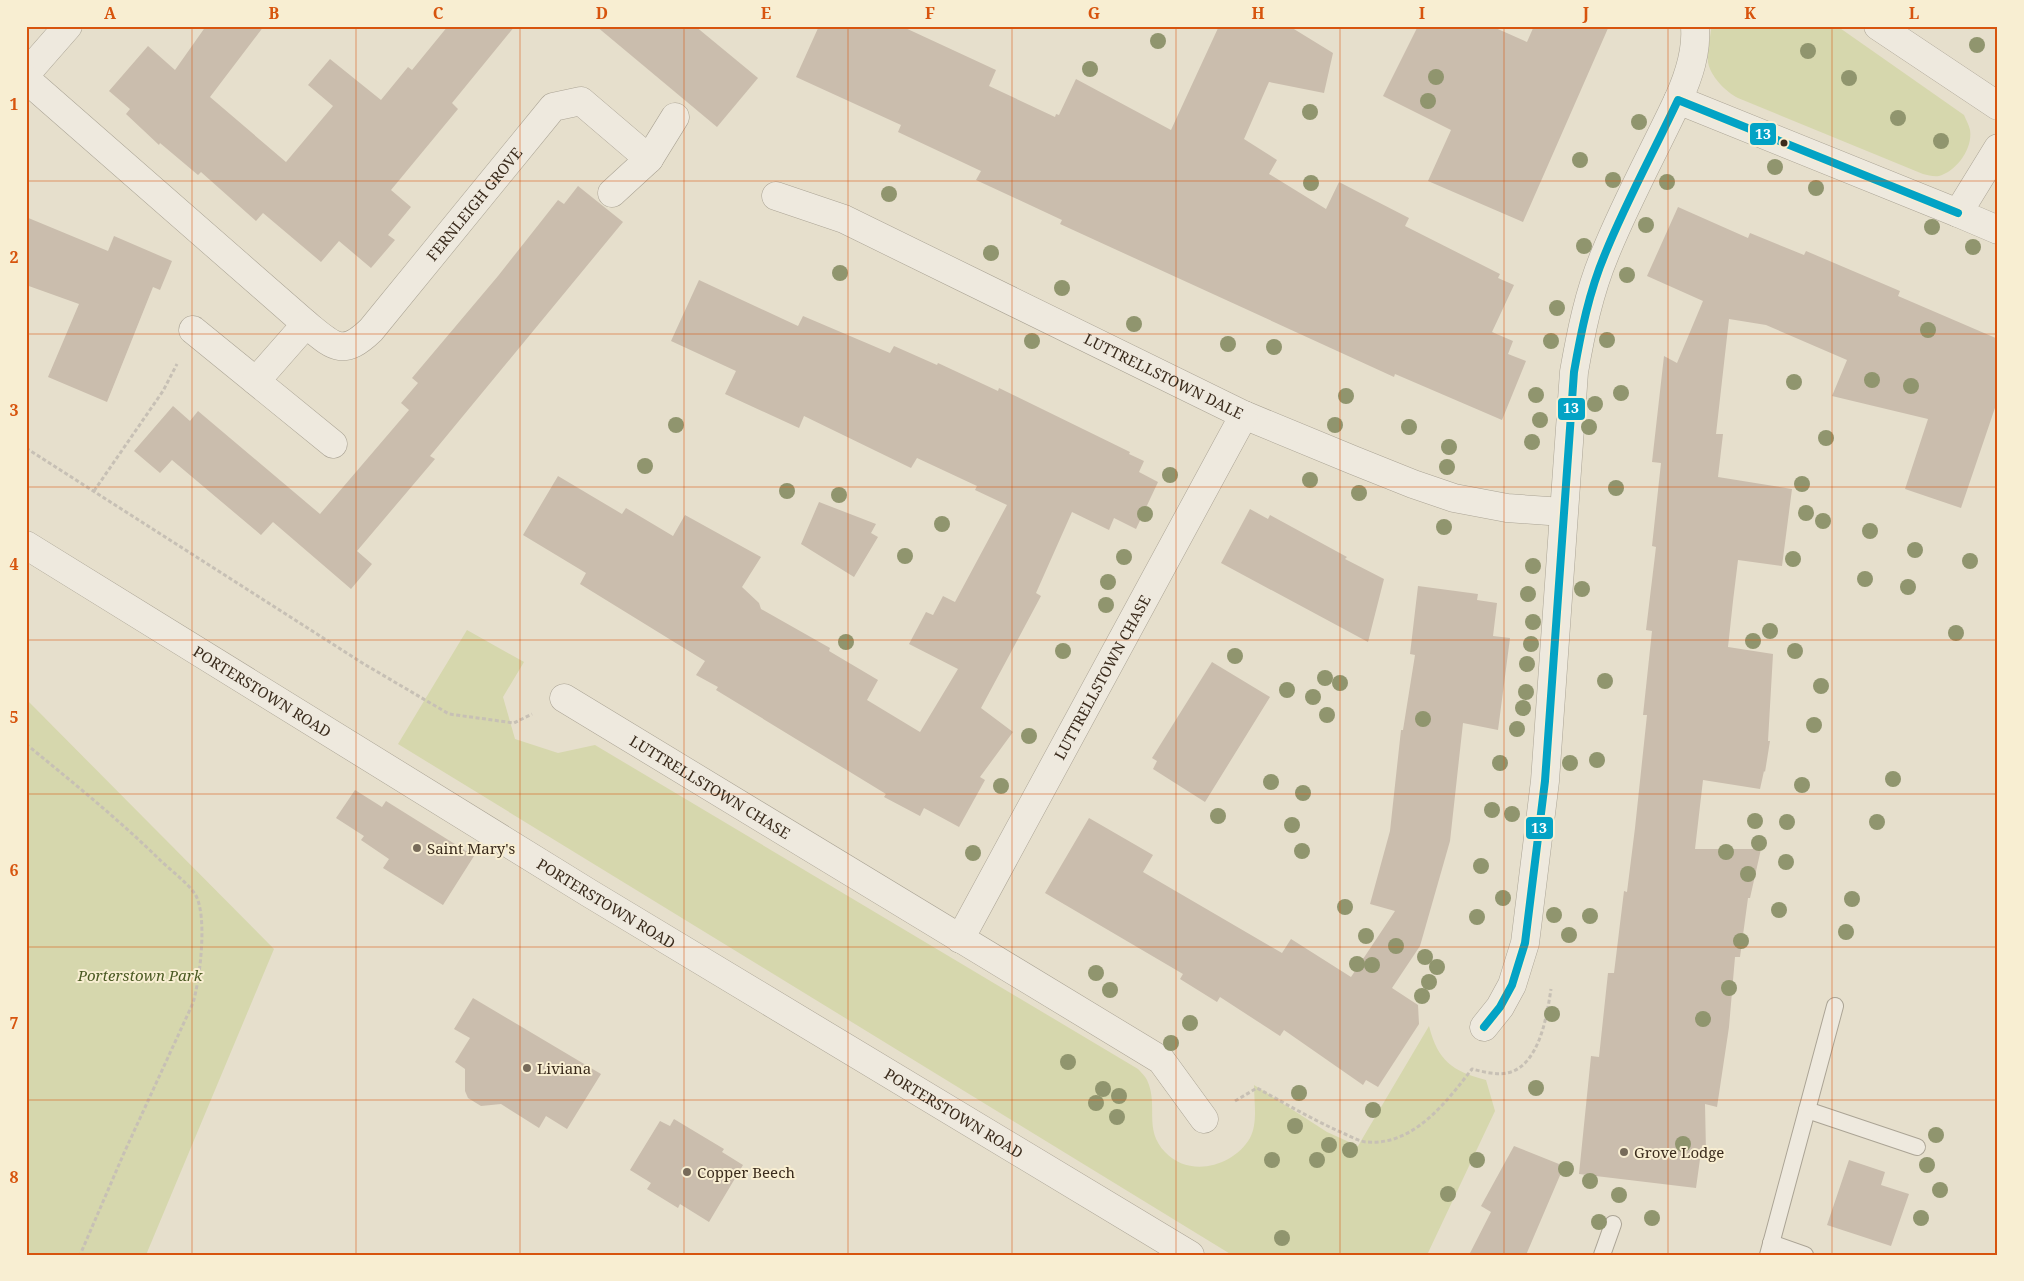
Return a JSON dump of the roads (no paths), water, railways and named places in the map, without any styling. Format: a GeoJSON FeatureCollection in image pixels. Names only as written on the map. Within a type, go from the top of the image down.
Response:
{"type":"FeatureCollection","features":[{"type":"Feature","properties":{"kind":"street"},"geometry":{"type":"LineString","coordinates":[[26,74],[68,26]]}},
{"type":"Feature","properties":{"kind":"street"},"geometry":{"type":"LineString","coordinates":[[1484,1027],[1500,1007],[1512,985],[1525,944],[1544,790],[1574,372],[1581,333],[1605,254],[1688,79],[1696,44],[1695,26]]}},
{"type":"Feature","properties":{"kind":"street"},"geometry":{"type":"LineString","coordinates":[[1878,26],[1998,106]]}},
{"type":"Feature","properties":{"kind":"street","name":"FERNLEIGH GROVE"},"geometry":{"type":"LineString","coordinates":[[26,79],[306,324],[332,344],[346,347],[358,342],[371,330],[553,107],[581,101],[649,159]]}},
{"type":"Feature","properties":{"kind":"street"},"geometry":{"type":"LineString","coordinates":[[1678,100],[1998,230]]}},
{"type":"Feature","properties":{"kind":"street"},"geometry":{"type":"LineString","coordinates":[[612,193],[649,159],[675,117]]}},
{"type":"Feature","properties":{"kind":"street"},"geometry":{"type":"LineString","coordinates":[[1958,213],[1998,148]]}},
{"type":"Feature","properties":{"kind":"street","name":"LUTTRELLSTOWN DALE"},"geometry":{"type":"LineString","coordinates":[[776,196],[844,219],[1244,416],[1413,484],[1454,498],[1507,508],[1563,512]]}},
{"type":"Feature","properties":{"kind":"street"},"geometry":{"type":"LineString","coordinates":[[256,381],[306,324]]}},
{"type":"Feature","properties":{"kind":"street"},"geometry":{"type":"LineString","coordinates":[[193,330],[333,444]]}},
{"type":"Feature","properties":{"kind":"street","name":"LUTTRELLSTOWN CHASE"},"geometry":{"type":"LineString","coordinates":[[960,939],[1244,416]]}},
{"type":"Feature","properties":{"kind":"street","name":"PORTERSTOWN ROAD"},"geometry":{"type":"LineString","coordinates":[[26,545],[589,893],[1190,1255]]}},
{"type":"Feature","properties":{"kind":"street","name":"LUTTRELLSTOWN CHASE"},"geometry":{"type":"LineString","coordinates":[[564,698],[1161,1060],[1204,1119]]}},
{"type":"Feature","properties":{"kind":"lane"},"geometry":{"type":"LineString","coordinates":[[1805,1255],[1770,1249],[1835,1006]]}},
{"type":"Feature","properties":{"kind":"lane"},"geometry":{"type":"LineString","coordinates":[[1807,1110],[1917,1146]]}},
{"type":"Feature","properties":{"kind":"lane"},"geometry":{"type":"LineString","coordinates":[[1602,1255],[1613,1224]]}},
{"type":"Feature","properties":{"kind":"place","name":"Saint Mary's"},"geometry":{"type":"Point","coordinates":[417,848]}},
{"type":"Feature","properties":{"kind":"place","name":"Liviana"},"geometry":{"type":"Point","coordinates":[527,1068]}},
{"type":"Feature","properties":{"kind":"place","name":"Grove Lodge"},"geometry":{"type":"Point","coordinates":[1624,1152]}},
{"type":"Feature","properties":{"kind":"place","name":"Copper Beech"},"geometry":{"type":"Point","coordinates":[687,1172]}},
{"type":"Feature","properties":{"kind":"park label","name":"Porterstown Park"},"geometry":{"type":"Point","coordinates":[140,975]}}]}
